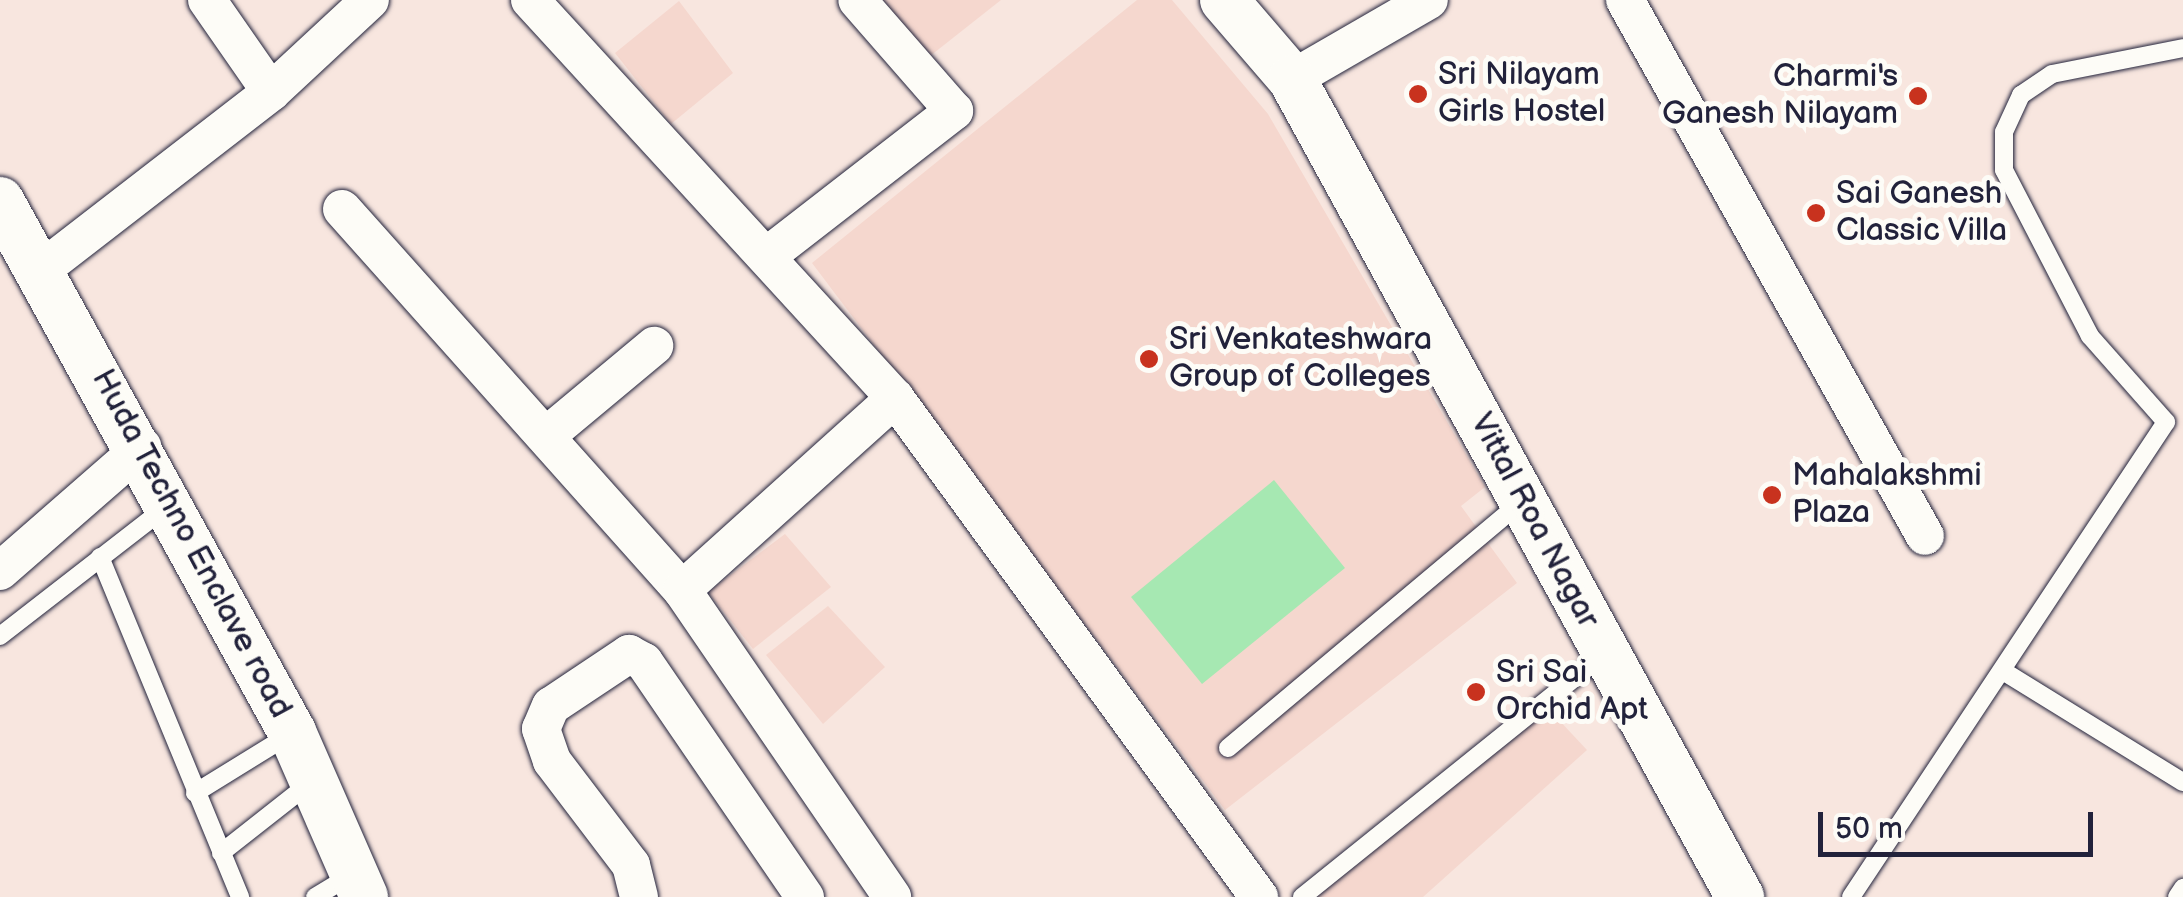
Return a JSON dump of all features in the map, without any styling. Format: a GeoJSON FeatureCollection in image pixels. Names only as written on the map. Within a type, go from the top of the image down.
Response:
{"type":"FeatureCollection","features":[{"type":"Feature","properties":{"kind":"street"},"geometry":{"type":"LineString","coordinates":[[207,0],[271,92]]}},
{"type":"Feature","properties":{"kind":"street"},"geometry":{"type":"LineString","coordinates":[[42,270],[271,92],[370,0]]}},
{"type":"Feature","properties":{"kind":"street"},"geometry":{"type":"LineString","coordinates":[[530,0],[895,398],[1259,897]]}},
{"type":"Feature","properties":{"kind":"street"},"geometry":{"type":"LineString","coordinates":[[767,256],[954,111],[857,0]]}},
{"type":"Feature","properties":{"kind":"street","name":"Vittal Roa Nagar"},"geometry":{"type":"LineString","coordinates":[[1224,0],[1292,79],[1740,897]]}},
{"type":"Feature","properties":{"kind":"street"},"geometry":{"type":"LineString","coordinates":[[1292,79],[1429,0]]}},
{"type":"Feature","properties":{"kind":"street"},"geometry":{"type":"LineString","coordinates":[[1625,0],[1924,536]]}},
{"type":"Feature","properties":{"kind":"street","name":"Huda Techno Enclave road"},"geometry":{"type":"LineString","coordinates":[[0,201],[142,447],[292,732],[315,780],[345,889]]}},
{"type":"Feature","properties":{"kind":"street"},"geometry":{"type":"LineString","coordinates":[[342,209],[682,590],[892,897]]}},
{"type":"Feature","properties":{"kind":"street"},"geometry":{"type":"LineString","coordinates":[[546,436],[654,346]]}},
{"type":"Feature","properties":{"kind":"street"},"geometry":{"type":"LineString","coordinates":[[682,590],[895,398]]}},
{"type":"Feature","properties":{"kind":"street"},"geometry":{"type":"LineString","coordinates":[[0,572],[142,447]]}},
{"type":"Feature","properties":{"kind":"street"},"geometry":{"type":"LineString","coordinates":[[639,897],[631,865],[552,761],[541,729],[551,706],[628,654],[644,662],[805,897]]}},
{"type":"Feature","properties":{"kind":"lane"},"geometry":{"type":"LineString","coordinates":[[1851,897],[2166,422],[2090,336],[2004,170],[2004,132],[2021,95],[2052,74],[2183,48]]}},
{"type":"Feature","properties":{"kind":"lane"},"geometry":{"type":"LineString","coordinates":[[1228,748],[1523,501]]}},
{"type":"Feature","properties":{"kind":"lane"},"geometry":{"type":"LineString","coordinates":[[0,636],[170,504]]}},
{"type":"Feature","properties":{"kind":"lane"},"geometry":{"type":"LineString","coordinates":[[100,557],[240,897]]}},
{"type":"Feature","properties":{"kind":"lane"},"geometry":{"type":"LineString","coordinates":[[1302,897],[1605,653]]}},
{"type":"Feature","properties":{"kind":"lane"},"geometry":{"type":"LineString","coordinates":[[2003,671],[2183,782]]}},
{"type":"Feature","properties":{"kind":"lane"},"geometry":{"type":"LineString","coordinates":[[194,792],[292,732]]}},
{"type":"Feature","properties":{"kind":"lane"},"geometry":{"type":"LineString","coordinates":[[221,854],[315,780]]}},
{"type":"Feature","properties":{"kind":"lane"},"geometry":{"type":"LineString","coordinates":[[2177,897],[2183,888]]}},
{"type":"Feature","properties":{"kind":"shaded area"},"geometry":{"type":"Polygon","coordinates":[[[874,0],[1001,0],[925,60],[874,0]]]}},
{"type":"Feature","properties":{"kind":"shaded area","name":"Sri Venkateshwara Group of Colleges"},"geometry":{"type":"Polygon","coordinates":[[[1137,0],[1172,0],[1268,114],[1485,487],[1461,506],[1517,583],[1225,810],[812,263],[1137,0]]]}},
{"type":"Feature","properties":{"kind":"shaded area"},"geometry":{"type":"Polygon","coordinates":[[[679,1],[733,73],[671,124],[615,53],[679,1]]]}},
{"type":"Feature","properties":{"kind":"shaded area"},"geometry":{"type":"Polygon","coordinates":[[[785,534],[831,587],[753,649],[708,592],[785,534]]]}},
{"type":"Feature","properties":{"kind":"shaded area"},"geometry":{"type":"Polygon","coordinates":[[[828,606],[885,667],[823,724],[766,655],[828,606]]]}},
{"type":"Feature","properties":{"kind":"shaded area"},"geometry":{"type":"Polygon","coordinates":[[[1543,703],[1587,750],[1423,897],[1310,897],[1543,703]]]}},
{"type":"Feature","properties":{"kind":"green space"},"geometry":{"type":"Polygon","coordinates":[[[1274,480],[1345,568],[1202,684],[1131,597],[1274,480]]]}},
{"type":"Feature","properties":{"kind":"place","name":"Sri Nilayam Girls Hostel"},"geometry":{"type":"Point","coordinates":[1418,94]}},
{"type":"Feature","properties":{"kind":"place","name":"Charmi's Ganesh Nilayam"},"geometry":{"type":"Point","coordinates":[1918,96]}},
{"type":"Feature","properties":{"kind":"place","name":"Sai Ganesh Classic Villa"},"geometry":{"type":"Point","coordinates":[1816,213]}},
{"type":"Feature","properties":{"kind":"place","name":"Sri Venkateshwara Group of Colleges"},"geometry":{"type":"Point","coordinates":[1149,359]}},
{"type":"Feature","properties":{"kind":"place","name":"Mahalakshmi Plaza"},"geometry":{"type":"Point","coordinates":[1772,495]}},
{"type":"Feature","properties":{"kind":"place","name":"Sri Sai Orchid Apt"},"geometry":{"type":"Point","coordinates":[1476,692]}}]}
